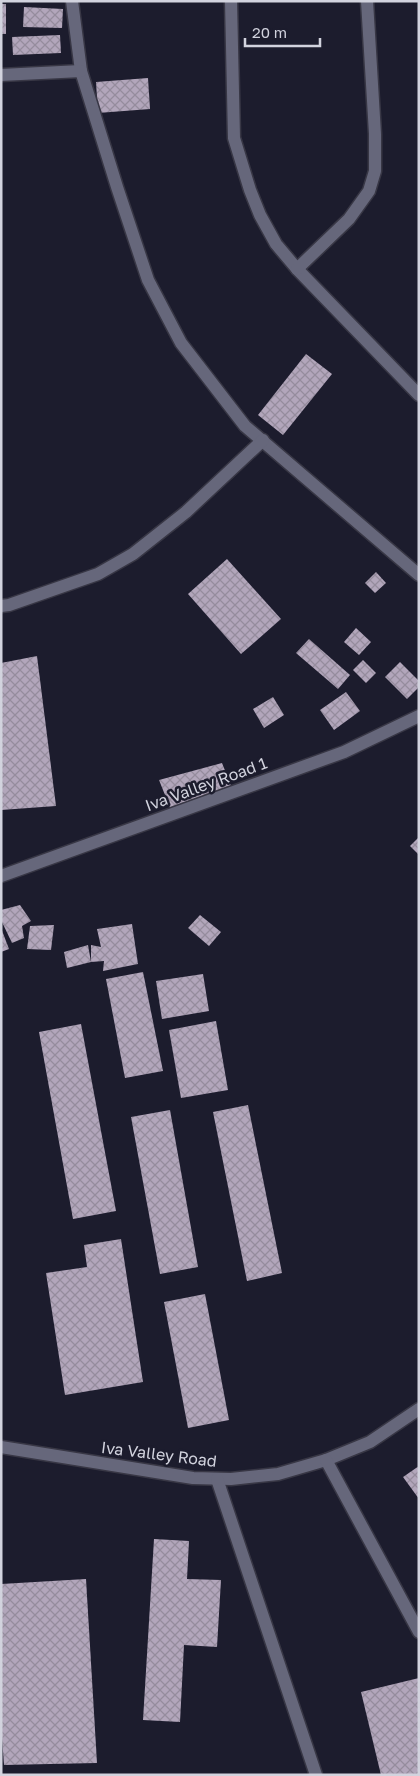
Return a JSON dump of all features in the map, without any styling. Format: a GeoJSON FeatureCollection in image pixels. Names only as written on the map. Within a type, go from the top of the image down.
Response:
{"type":"FeatureCollection","features":[{"type":"Feature","properties":{"kind":"street"},"geometry":{"type":"LineString","coordinates":[[72,1],[81,71],[148,280],[181,343],[245,426],[419,575]]}},
{"type":"Feature","properties":{"kind":"street"},"geometry":{"type":"LineString","coordinates":[[231,1],[234,138],[260,215],[276,244],[297,270],[419,395]]}},
{"type":"Feature","properties":{"kind":"street"},"geometry":{"type":"LineString","coordinates":[[297,270],[349,219],[369,191],[375,171],[375,134],[367,1]]}},
{"type":"Feature","properties":{"kind":"street"},"geometry":{"type":"LineString","coordinates":[[1,74],[81,71]]}},
{"type":"Feature","properties":{"kind":"street"},"geometry":{"type":"LineString","coordinates":[[1,606],[9,605],[98,574],[133,554],[186,512],[263,440]]}},
{"type":"Feature","properties":{"kind":"street","name":"Iva Valley Road 1"},"geometry":{"type":"LineString","coordinates":[[1,876],[344,752],[419,716]]}},
{"type":"Feature","properties":{"kind":"street","name":"Iva Valley Road"},"geometry":{"type":"LineString","coordinates":[[1,1447],[193,1478],[230,1479],[278,1474],[326,1460],[370,1442],[419,1409]]}},
{"type":"Feature","properties":{"kind":"street"},"geometry":{"type":"LineString","coordinates":[[326,1460],[419,1632]]}},
{"type":"Feature","properties":{"kind":"street"},"geometry":{"type":"LineString","coordinates":[[216,1479],[316,1775]]}},
{"type":"Feature","properties":{"kind":"building"},"geometry":{"type":"Polygon","coordinates":[[[1,4],[6,4],[6,34],[1,34],[1,4]]]}},
{"type":"Feature","properties":{"kind":"building"},"geometry":{"type":"Polygon","coordinates":[[[24,7],[63,9],[62,28],[23,27],[24,7]]]}},
{"type":"Feature","properties":{"kind":"building"},"geometry":{"type":"Polygon","coordinates":[[[60,35],[61,53],[13,55],[12,37],[60,35]]]}},
{"type":"Feature","properties":{"kind":"building"},"geometry":{"type":"Polygon","coordinates":[[[148,78],[150,109],[98,113],[96,82],[148,78]]]}},
{"type":"Feature","properties":{"kind":"building"},"geometry":{"type":"Polygon","coordinates":[[[306,354],[332,374],[283,435],[258,415],[306,354]]]}},
{"type":"Feature","properties":{"kind":"building"},"geometry":{"type":"Polygon","coordinates":[[[227,559],[281,619],[241,654],[188,594],[227,559]]]}},
{"type":"Feature","properties":{"kind":"building"},"geometry":{"type":"Polygon","coordinates":[[[376,572],[386,583],[375,593],[365,583],[376,572]]]}},
{"type":"Feature","properties":{"kind":"building"},"geometry":{"type":"Polygon","coordinates":[[[356,628],[371,642],[359,655],[344,642],[356,628]]]}},
{"type":"Feature","properties":{"kind":"building"},"geometry":{"type":"Polygon","coordinates":[[[309,639],[350,675],[338,689],[296,653],[309,639]]]}},
{"type":"Feature","properties":{"kind":"building"},"geometry":{"type":"Polygon","coordinates":[[[37,656],[56,806],[1,810],[1,663],[37,656]]]}},
{"type":"Feature","properties":{"kind":"building"},"geometry":{"type":"Polygon","coordinates":[[[363,660],[376,673],[366,683],[353,670],[363,660]]]}},
{"type":"Feature","properties":{"kind":"building"},"geometry":{"type":"Polygon","coordinates":[[[400,662],[419,681],[419,687],[407,699],[385,677],[400,662]]]}},
{"type":"Feature","properties":{"kind":"building"},"geometry":{"type":"Polygon","coordinates":[[[346,692],[360,711],[334,730],[320,710],[346,692]]]}},
{"type":"Feature","properties":{"kind":"building"},"geometry":{"type":"Polygon","coordinates":[[[273,697],[284,715],[264,728],[253,709],[273,697]]]}},
{"type":"Feature","properties":{"kind":"building"},"geometry":{"type":"Polygon","coordinates":[[[222,763],[232,788],[171,810],[159,780],[222,763]]]}},
{"type":"Feature","properties":{"kind":"building"},"geometry":{"type":"Polygon","coordinates":[[[419,837],[419,855],[410,846],[419,837]]]}},
{"type":"Feature","properties":{"kind":"building"},"geometry":{"type":"Polygon","coordinates":[[[20,905],[31,921],[22,926],[24,938],[12,943],[1,920],[1,910],[20,905]]]}},
{"type":"Feature","properties":{"kind":"building"},"geometry":{"type":"Polygon","coordinates":[[[200,915],[221,932],[209,946],[188,928],[200,915]]]}},
{"type":"Feature","properties":{"kind":"building"},"geometry":{"type":"Polygon","coordinates":[[[132,924],[138,964],[103,971],[104,961],[91,962],[91,945],[101,947],[97,929],[132,924]]]}},
{"type":"Feature","properties":{"kind":"building"},"geometry":{"type":"Polygon","coordinates":[[[54,925],[51,950],[27,949],[30,926],[54,925]]]}},
{"type":"Feature","properties":{"kind":"building"},"geometry":{"type":"Polygon","coordinates":[[[1,928],[9,949],[1,952],[1,928]]]}},
{"type":"Feature","properties":{"kind":"building"},"geometry":{"type":"Polygon","coordinates":[[[88,945],[91,962],[67,968],[64,952],[88,945]]]}},
{"type":"Feature","properties":{"kind":"building"},"geometry":{"type":"Polygon","coordinates":[[[143,972],[163,1071],[125,1078],[106,979],[143,972]]]}},
{"type":"Feature","properties":{"kind":"building"},"geometry":{"type":"Polygon","coordinates":[[[203,974],[209,1011],[162,1019],[156,981],[203,974]]]}},
{"type":"Feature","properties":{"kind":"building"},"geometry":{"type":"Polygon","coordinates":[[[216,1021],[228,1090],[181,1098],[169,1030],[216,1021]]]}},
{"type":"Feature","properties":{"kind":"building"},"geometry":{"type":"Polygon","coordinates":[[[81,1024],[116,1211],[73,1219],[39,1032],[81,1024]]]}},
{"type":"Feature","properties":{"kind":"building"},"geometry":{"type":"Polygon","coordinates":[[[248,1105],[282,1273],[247,1281],[213,1112],[248,1105]]]}},
{"type":"Feature","properties":{"kind":"building"},"geometry":{"type":"Polygon","coordinates":[[[170,1110],[198,1267],[160,1274],[131,1117],[170,1110]]]}},
{"type":"Feature","properties":{"kind":"building"},"geometry":{"type":"Polygon","coordinates":[[[121,1239],[143,1382],[65,1395],[46,1273],[87,1267],[84,1245],[121,1239]]]}},
{"type":"Feature","properties":{"kind":"building"},"geometry":{"type":"Polygon","coordinates":[[[205,1294],[229,1420],[188,1428],[164,1302],[205,1294]]]}},
{"type":"Feature","properties":{"kind":"building"},"geometry":{"type":"Polygon","coordinates":[[[419,1466],[419,1499],[403,1477],[419,1466]]]}},
{"type":"Feature","properties":{"kind":"building"},"geometry":{"type":"Polygon","coordinates":[[[154,1539],[189,1541],[187,1579],[221,1580],[217,1647],[184,1645],[180,1722],[143,1720],[154,1539]]]}},
{"type":"Feature","properties":{"kind":"building"},"geometry":{"type":"Polygon","coordinates":[[[86,1579],[97,1763],[4,1765],[1,1724],[1,1584],[86,1579]]]}},
{"type":"Feature","properties":{"kind":"building"},"geometry":{"type":"Polygon","coordinates":[[[419,1678],[419,1775],[381,1775],[361,1692],[419,1678]]]}}]}
